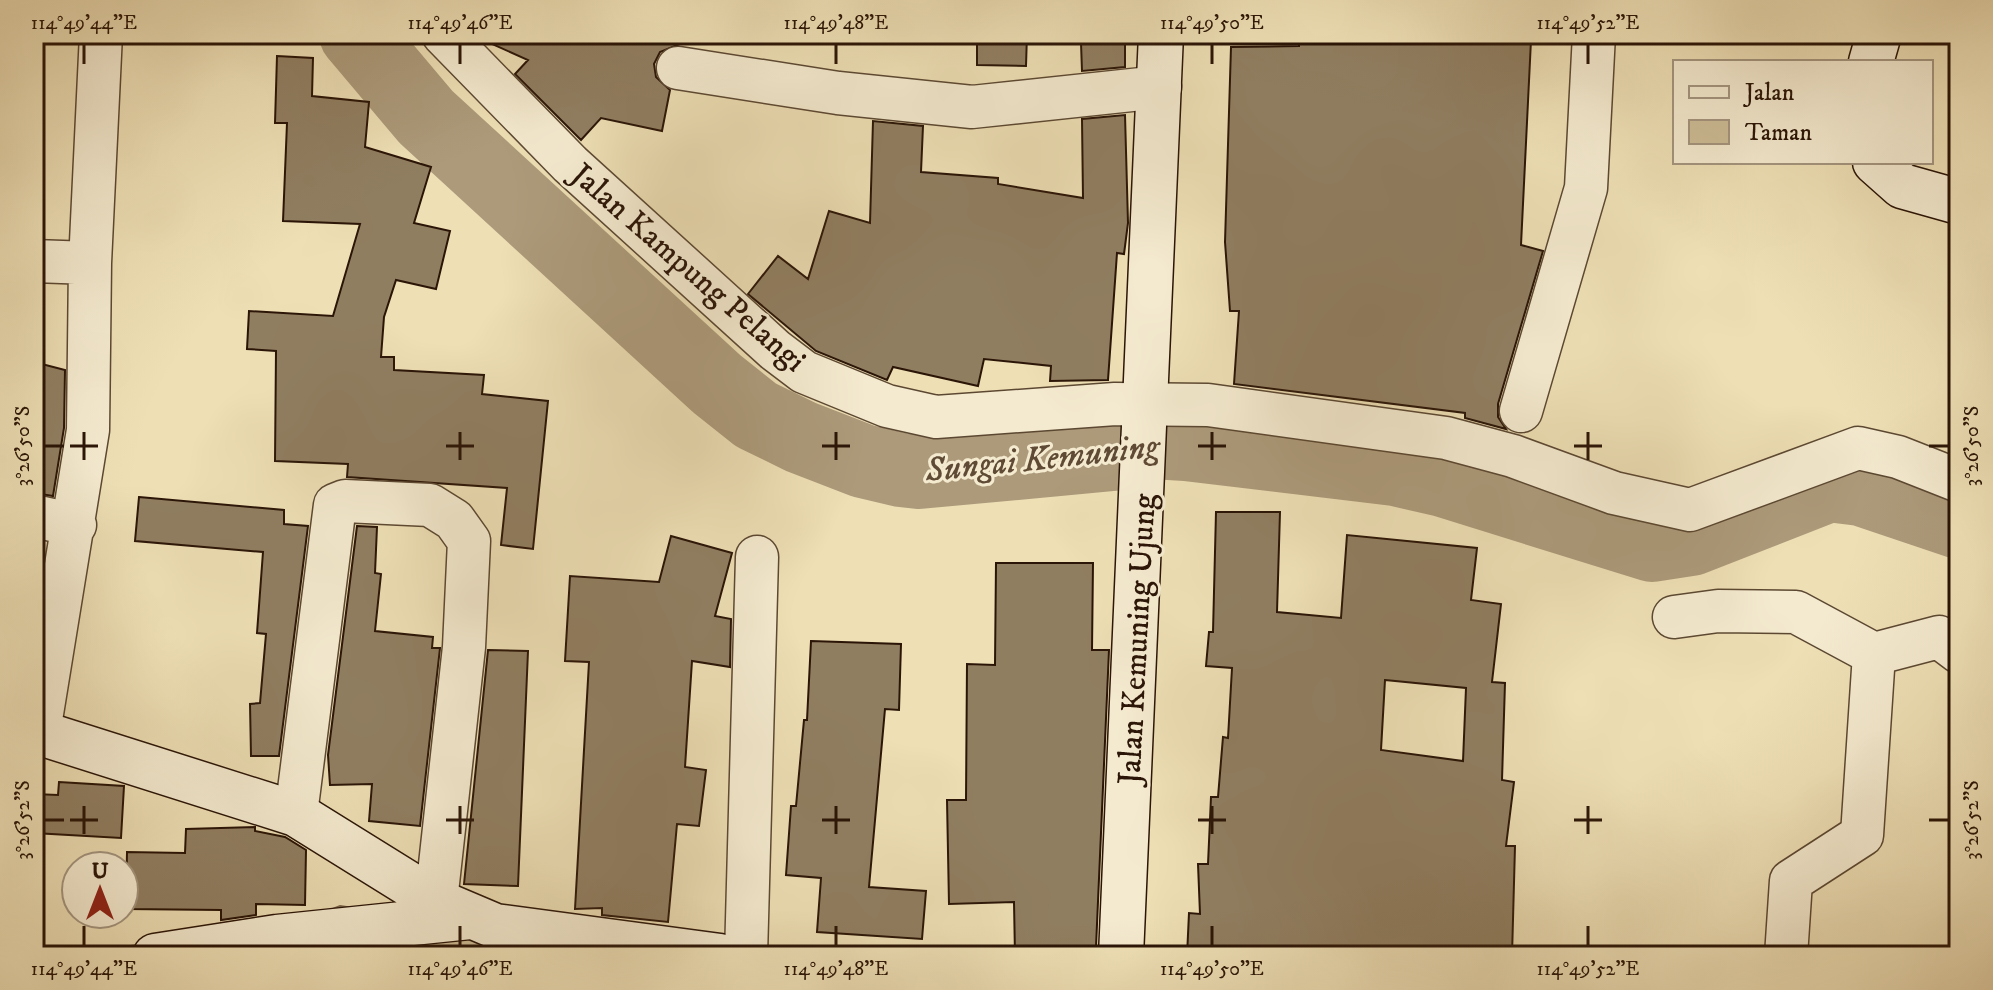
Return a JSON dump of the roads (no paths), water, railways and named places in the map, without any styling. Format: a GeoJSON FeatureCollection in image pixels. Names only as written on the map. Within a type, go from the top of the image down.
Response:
{"type":"FeatureCollection","features":[{"type":"Feature","properties":{"kind":"street"},"geometry":{"type":"LineString","coordinates":[[101,34],[90,263],[88,430],[75,525],[37,731],[296,814],[453,909],[495,926],[720,956]]}},
{"type":"Feature","properties":{"kind":"street","name":"Jalan Kampung Pelangi"},"geometry":{"type":"LineString","coordinates":[[443,34],[570,164],[775,350],[804,372],[887,406],[936,417],[1146,402],[1208,405],[1446,438],[1513,456],[1614,493],[1690,510],[1858,448],[1898,457],[1959,481]]}},
{"type":"Feature","properties":{"kind":"street","name":"Jalan Kemuning Ujung"},"geometry":{"type":"LineString","coordinates":[[1121,956],[1161,34]]}},
{"type":"Feature","properties":{"kind":"street"},"geometry":{"type":"LineString","coordinates":[[1521,411],[1586,188],[1594,34]]}},
{"type":"Feature","properties":{"kind":"street"},"geometry":{"type":"LineString","coordinates":[[1872,60],[1879,34]]}},
{"type":"Feature","properties":{"kind":"street"},"geometry":{"type":"LineString","coordinates":[[678,68],[748,81],[972,107],[1075,99],[1160,87]]}},
{"type":"Feature","properties":{"kind":"street"},"geometry":{"type":"LineString","coordinates":[[1877,164],[1902,186],[1959,202]]}},
{"type":"Feature","properties":{"kind":"street"},"geometry":{"type":"LineString","coordinates":[[34,261],[90,263]]}},
{"type":"Feature","properties":{"kind":"street"},"geometry":{"type":"LineString","coordinates":[[296,814],[335,505],[345,501],[430,505],[440,509],[454,520],[469,541],[453,909]]}},
{"type":"Feature","properties":{"kind":"street"},"geometry":{"type":"LineString","coordinates":[[34,516],[75,525]]}},
{"type":"Feature","properties":{"kind":"street"},"geometry":{"type":"LineString","coordinates":[[746,956],[757,557]]}},
{"type":"Feature","properties":{"kind":"street"},"geometry":{"type":"LineString","coordinates":[[1674,617],[1718,611],[1796,612],[1874,654],[1939,637],[1959,652]]}},
{"type":"Feature","properties":{"kind":"street"},"geometry":{"type":"LineString","coordinates":[[1786,956],[1791,881],[1862,835],[1874,654]]}},
{"type":"Feature","properties":{"kind":"street"},"geometry":{"type":"LineString","coordinates":[[155,956],[453,909]]}},
{"type":"Feature","properties":{"kind":"waterway","name":"Sungai Kemuning"},"geometry":{"type":"LineString","coordinates":[[356,34],[426,117],[717,384],[756,415],[801,437],[863,461],[919,472],[1113,454],[1153,442],[1186,444],[1395,469],[1443,480],[1652,545],[1691,539],[1829,485],[1861,489],[1959,522]]}}]}
